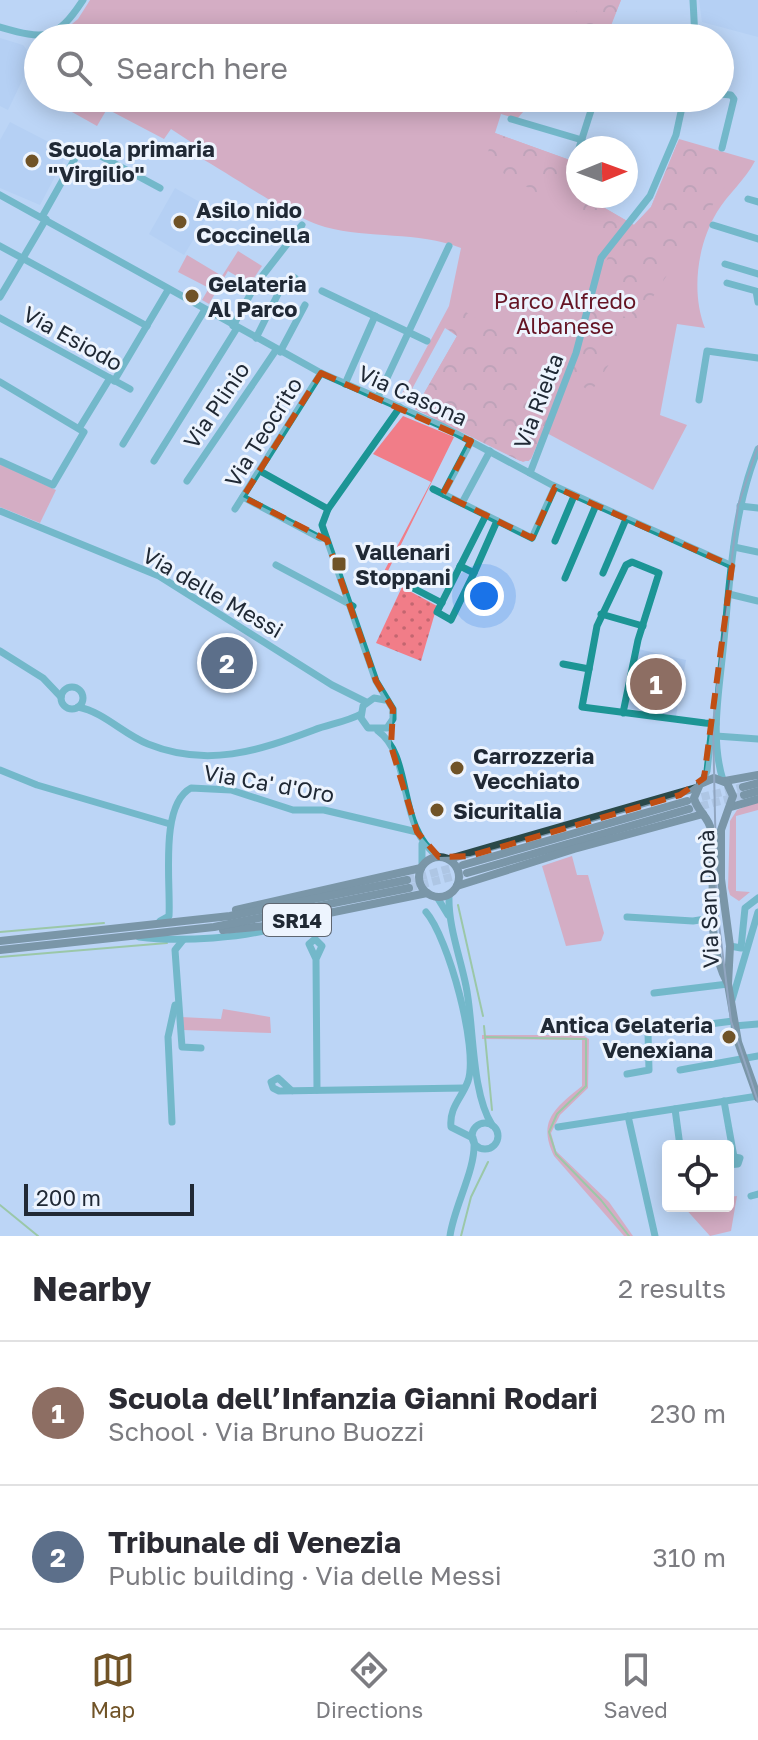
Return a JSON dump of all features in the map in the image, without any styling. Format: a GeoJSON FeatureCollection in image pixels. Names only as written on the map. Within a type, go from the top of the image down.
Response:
{"type":"FeatureCollection","features":[{"type":"Feature","properties":{"kind":"main road"},"geometry":{"type":"LineString","coordinates":[[704,814],[574,849],[457,886],[449,895],[437,897],[427,893],[420,881],[422,867],[439,857],[449,859],[700,785],[711,778],[724,781],[758,775]]}},
{"type":"Feature","properties":{"kind":"main road","name":"Via San Donà"},"geometry":{"type":"LineString","coordinates":[[724,781],[733,793],[721,830],[721,879],[730,946],[726,972]]}},
{"type":"Feature","properties":{"kind":"main road"},"geometry":{"type":"LineString","coordinates":[[758,783],[744,791],[758,791]]}},
{"type":"Feature","properties":{"kind":"main road","name":"Via San Donà"},"geometry":{"type":"LineString","coordinates":[[700,785],[694,800],[711,832],[712,918],[726,972],[733,1024],[758,1096]]}},
{"type":"Feature","properties":{"kind":"main road"},"geometry":{"type":"LineString","coordinates":[[728,810],[758,799]]}},
{"type":"Feature","properties":{"kind":"main road"},"geometry":{"type":"LineString","coordinates":[[465,869],[688,805]]}},
{"type":"Feature","properties":{"kind":"main road","name":"Via San Donà"},"geometry":{"type":"LineString","coordinates":[[704,814],[717,817],[728,810]]}},
{"type":"Feature","properties":{"kind":"main road"},"geometry":{"type":"LineString","coordinates":[[449,859],[458,868],[457,886]]}},
{"type":"Feature","properties":{"kind":"main road","name":"SR14"},"geometry":{"type":"LineString","coordinates":[[193,921],[422,867]]}},
{"type":"Feature","properties":{"kind":"main road","name":"SR14"},"geometry":{"type":"LineString","coordinates":[[0,941],[145,928],[408,884],[300,912],[168,937]]}},
{"type":"Feature","properties":{"kind":"main road","name":"SR14"},"geometry":{"type":"LineString","coordinates":[[0,950],[168,937],[290,922],[427,893]]}},
{"type":"Feature","properties":{"kind":"street"},"geometry":{"type":"LineString","coordinates":[[66,24],[83,0]]}},
{"type":"Feature","properties":{"kind":"street"},"geometry":{"type":"LineString","coordinates":[[693,0],[694,24]]}},
{"type":"Feature","properties":{"kind":"street"},"geometry":{"type":"LineString","coordinates":[[0,27],[24,33]]}},
{"type":"Feature","properties":{"kind":"street"},"geometry":{"type":"LineString","coordinates":[[583,136],[591,112]]}},
{"type":"Feature","properties":{"kind":"street","name":"Via Rielta"},"geometry":{"type":"LineString","coordinates":[[681,112],[676,135],[650,196],[604,253],[573,362],[530,473],[574,496],[732,566]]}},
{"type":"Feature","properties":{"kind":"street"},"geometry":{"type":"LineString","coordinates":[[722,148],[731,112]]}},
{"type":"Feature","properties":{"kind":"street"},"geometry":{"type":"LineString","coordinates":[[511,119],[566,139]]}},
{"type":"Feature","properties":{"kind":"street"},"geometry":{"type":"LineString","coordinates":[[1,291],[23,258],[82,146],[160,188]]}},
{"type":"Feature","properties":{"kind":"street","name":"Via Casona"},"geometry":{"type":"LineString","coordinates":[[0,195],[278,351],[471,441],[530,473]]}},
{"type":"Feature","properties":{"kind":"street"},"geometry":{"type":"LineString","coordinates":[[748,199],[758,202]]}},
{"type":"Feature","properties":{"kind":"street"},"geometry":{"type":"LineString","coordinates":[[154,461],[235,327],[256,284],[302,225]]}},
{"type":"Feature","properties":{"kind":"street"},"geometry":{"type":"LineString","coordinates":[[713,225],[758,239]]}},
{"type":"Feature","properties":{"kind":"street"},"geometry":{"type":"LineString","coordinates":[[0,246],[147,326]]}},
{"type":"Feature","properties":{"kind":"street"},"geometry":{"type":"LineString","coordinates":[[378,397],[449,246]]}},
{"type":"Feature","properties":{"kind":"street"},"geometry":{"type":"LineString","coordinates":[[725,264],[758,274]]}},
{"type":"Feature","properties":{"kind":"street"},"geometry":{"type":"LineString","coordinates":[[256,338],[281,288],[288,289],[295,278]]}},
{"type":"Feature","properties":{"kind":"street"},"geometry":{"type":"LineString","coordinates":[[727,283],[756,291],[758,302]]}},
{"type":"Feature","properties":{"kind":"street"},"geometry":{"type":"LineString","coordinates":[[0,461],[53,485],[82,438],[80,427],[168,290]]}},
{"type":"Feature","properties":{"kind":"street"},"geometry":{"type":"LineString","coordinates":[[322,291],[427,341]]}},
{"type":"Feature","properties":{"kind":"street"},"geometry":{"type":"LineString","coordinates":[[278,351],[305,305]]}},
{"type":"Feature","properties":{"kind":"street"},"geometry":{"type":"LineString","coordinates":[[123,444],[204,311]]}},
{"type":"Feature","properties":{"kind":"street"},"geometry":{"type":"LineString","coordinates":[[345,384],[375,316]]}},
{"type":"Feature","properties":{"kind":"street","name":"Via Esiodo"},"geometry":{"type":"LineString","coordinates":[[0,318],[130,389]]}},
{"type":"Feature","properties":{"kind":"street","name":"Via Plinio"},"geometry":{"type":"LineString","coordinates":[[187,481],[278,351]]}},
{"type":"Feature","properties":{"kind":"street"},"geometry":{"type":"LineString","coordinates":[[699,400],[707,351],[758,358]]}},
{"type":"Feature","properties":{"kind":"street","name":"Via Teocrito"},"geometry":{"type":"LineString","coordinates":[[235,509],[321,373]]}},
{"type":"Feature","properties":{"kind":"street"},"geometry":{"type":"LineString","coordinates":[[1,385],[80,427]]}},
{"type":"Feature","properties":{"kind":"street"},"geometry":{"type":"LineString","coordinates":[[400,407],[328,509],[322,525],[353,606],[376,681],[393,709],[391,746],[424,854],[422,867]]}},
{"type":"Feature","properties":{"kind":"street"},"geometry":{"type":"LineString","coordinates":[[443,494],[471,441]]}},
{"type":"Feature","properties":{"kind":"street","name":"Via San Donà"},"geometry":{"type":"LineString","coordinates":[[714,724],[740,506],[758,449]]}},
{"type":"Feature","properties":{"kind":"street"},"geometry":{"type":"LineString","coordinates":[[462,503],[490,451]]}},
{"type":"Feature","properties":{"kind":"street"},"geometry":{"type":"LineString","coordinates":[[260,471],[328,509]]}},
{"type":"Feature","properties":{"kind":"street"},"geometry":{"type":"LineString","coordinates":[[433,489],[532,538],[555,487]]}},
{"type":"Feature","properties":{"kind":"street"},"geometry":{"type":"LineString","coordinates":[[555,541],[574,496]]}},
{"type":"Feature","properties":{"kind":"street"},"geometry":{"type":"LineString","coordinates":[[243,497],[320,538],[326,538]]}},
{"type":"Feature","properties":{"kind":"street"},"geometry":{"type":"LineString","coordinates":[[565,578],[596,505]]}},
{"type":"Feature","properties":{"kind":"street"},"geometry":{"type":"LineString","coordinates":[[740,506],[758,508]]}},
{"type":"Feature","properties":{"kind":"street","name":"Via delle Messi"},"geometry":{"type":"LineString","coordinates":[[0,511],[159,576],[366,705]]}},
{"type":"Feature","properties":{"kind":"street"},"geometry":{"type":"LineString","coordinates":[[486,515],[437,612],[451,620],[497,521]]}},
{"type":"Feature","properties":{"kind":"street"},"geometry":{"type":"LineString","coordinates":[[603,573],[626,519]]}},
{"type":"Feature","properties":{"kind":"street"},"geometry":{"type":"LineString","coordinates":[[734,547],[758,552]]}},
{"type":"Feature","properties":{"kind":"street"},"geometry":{"type":"LineString","coordinates":[[623,713],[658,575],[656,569],[632,562],[626,565],[601,614],[582,707],[623,713],[714,724]]}},
{"type":"Feature","properties":{"kind":"street"},"geometry":{"type":"LineString","coordinates":[[276,565],[353,606]]}},
{"type":"Feature","properties":{"kind":"street"},"geometry":{"type":"LineString","coordinates":[[460,566],[474,573]]}},
{"type":"Feature","properties":{"kind":"street"},"geometry":{"type":"LineString","coordinates":[[388,575],[442,603]]}},
{"type":"Feature","properties":{"kind":"street"},"geometry":{"type":"LineString","coordinates":[[729,594],[758,601]]}},
{"type":"Feature","properties":{"kind":"street"},"geometry":{"type":"LineString","coordinates":[[601,614],[643,626]]}},
{"type":"Feature","properties":{"kind":"street","name":"Via San Donà"},"geometry":{"type":"LineString","coordinates":[[700,785],[707,771],[714,736],[726,622]]}},
{"type":"Feature","properties":{"kind":"street"},"geometry":{"type":"LineString","coordinates":[[0,651],[44,679],[77,691],[97,713]]}},
{"type":"Feature","properties":{"kind":"street"},"geometry":{"type":"LineString","coordinates":[[563,664],[589,669]]}},
{"type":"Feature","properties":{"kind":"street"},"geometry":{"type":"LineString","coordinates":[[44,679],[68,704],[97,713],[148,744],[184,755],[211,757],[232,756],[272,747],[344,721],[366,705],[385,700]]}},
{"type":"Feature","properties":{"kind":"street"},"geometry":{"type":"LineString","coordinates":[[60,715],[82,681]]}},
{"type":"Feature","properties":{"kind":"street"},"geometry":{"type":"LineString","coordinates":[[364,725],[366,705],[376,681]]}},
{"type":"Feature","properties":{"kind":"street"},"geometry":{"type":"LineString","coordinates":[[68,704],[77,691]]}},
{"type":"Feature","properties":{"kind":"street"},"geometry":{"type":"LineString","coordinates":[[344,721],[378,731],[391,746]]}},
{"type":"Feature","properties":{"kind":"street"},"geometry":{"type":"LineString","coordinates":[[378,731],[391,724]]}},
{"type":"Feature","properties":{"kind":"street"},"geometry":{"type":"LineString","coordinates":[[714,736],[758,739]]}},
{"type":"Feature","properties":{"kind":"street","name":"Via San Donà"},"geometry":{"type":"LineString","coordinates":[[714,736],[724,781]]}},
{"type":"Feature","properties":{"kind":"street"},"geometry":{"type":"LineString","coordinates":[[0,770],[37,785],[170,824],[167,919],[145,928]]}},
{"type":"Feature","properties":{"kind":"street","name":"Via Ca' d'Oro"},"geometry":{"type":"LineString","coordinates":[[170,824],[184,792],[205,788],[238,792],[293,810],[324,810],[417,833]]}},
{"type":"Feature","properties":{"kind":"street"},"geometry":{"type":"LineString","coordinates":[[417,833],[439,857]]}},
{"type":"Feature","properties":{"kind":"street"},"geometry":{"type":"LineString","coordinates":[[449,895],[449,917],[466,987],[482,1100],[498,1139],[470,1169]]}},
{"type":"Feature","properties":{"kind":"street"},"geometry":{"type":"LineString","coordinates":[[437,897],[449,917]]}},
{"type":"Feature","properties":{"kind":"street"},"geometry":{"type":"LineString","coordinates":[[730,946],[741,948],[745,908],[758,898]]}},
{"type":"Feature","properties":{"kind":"street"},"geometry":{"type":"LineString","coordinates":[[426,912],[447,952],[457,981],[470,1070],[451,1115],[451,1127],[487,1148]]}},
{"type":"Feature","properties":{"kind":"street"},"geometry":{"type":"LineString","coordinates":[[730,1006],[758,912]]}},
{"type":"Feature","properties":{"kind":"street"},"geometry":{"type":"LineString","coordinates":[[627,917],[693,921],[712,918]]}},
{"type":"Feature","properties":{"kind":"street"},"geometry":{"type":"LineString","coordinates":[[201,1048],[182,1047],[168,937],[183,940],[266,931],[290,922]]}},
{"type":"Feature","properties":{"kind":"street"},"geometry":{"type":"LineString","coordinates":[[172,1122],[168,1037],[177,1005],[175,950],[183,940]]}},
{"type":"Feature","properties":{"kind":"street"},"geometry":{"type":"LineString","coordinates":[[316,959],[317,1090]]}},
{"type":"Feature","properties":{"kind":"street"},"geometry":{"type":"LineString","coordinates":[[726,972],[740,968]]}},
{"type":"Feature","properties":{"kind":"street"},"geometry":{"type":"LineString","coordinates":[[654,993],[728,984]]}},
{"type":"Feature","properties":{"kind":"street"},"geometry":{"type":"LineString","coordinates":[[627,1074],[649,1070],[648,1032],[758,1024]]}},
{"type":"Feature","properties":{"kind":"street"},"geometry":{"type":"LineString","coordinates":[[680,1070],[758,1056]]}},
{"type":"Feature","properties":{"kind":"street"},"geometry":{"type":"LineString","coordinates":[[292,1091],[464,1088]]}},
{"type":"Feature","properties":{"kind":"street"},"geometry":{"type":"LineString","coordinates":[[558,1127],[758,1096]]}},
{"type":"Feature","properties":{"kind":"street"},"geometry":{"type":"LineString","coordinates":[[450,1236],[456,1203],[470,1169],[482,1100]]}},
{"type":"Feature","properties":{"kind":"street"},"geometry":{"type":"LineString","coordinates":[[724,1101],[729,1140]]}},
{"type":"Feature","properties":{"kind":"street"},"geometry":{"type":"LineString","coordinates":[[675,1109],[679,1140]]}},
{"type":"Feature","properties":{"kind":"street"},"geometry":{"type":"LineString","coordinates":[[628,1116],[655,1236]]}},
{"type":"Feature","properties":{"kind":"street"},"geometry":{"type":"LineString","coordinates":[[458,1132],[492,1125]]}},
{"type":"Feature","properties":{"kind":"highlighted area"},"geometry":{"type":"Polygon","coordinates":[[[321,373],[471,441],[443,494],[532,538],[555,487],[732,566],[704,778],[680,795],[470,856],[439,857],[417,832],[391,746],[393,709],[376,681],[327,540],[243,497],[321,373]]]}},
{"type":"Feature","properties":{"kind":"shaded area"},"geometry":{"type":"Polygon","coordinates":[[[699,0],[758,0],[758,37],[734,31],[734,24],[702,22],[699,0]]]}},
{"type":"Feature","properties":{"kind":"shaded area"},"geometry":{"type":"Polygon","coordinates":[[[0,38],[24,46],[24,77],[8,110],[0,106],[0,38]]]}},
{"type":"Feature","properties":{"kind":"shaded area","name":"Scuola primaria \"Virgilio\""},"geometry":{"type":"Polygon","coordinates":[[[10,122],[68,152],[40,205],[0,188],[0,140],[10,122]]]}},
{"type":"Feature","properties":{"kind":"shaded area","name":"Asilo nido Coccinella"},"geometry":{"type":"Polygon","coordinates":[[[175,188],[212,209],[184,255],[149,234],[175,188]]]}},
{"type":"Feature","properties":{"kind":"shaded area"},"geometry":{"type":"Polygon","coordinates":[[[638,649],[686,660],[676,716],[626,708],[638,649]]]}},
{"type":"Feature","properties":{"kind":"green space"},"geometry":{"type":"Polygon","coordinates":[[[90,0],[621,0],[611,24],[72,24],[90,0]]]}},
{"type":"Feature","properties":{"kind":"green space"},"geometry":{"type":"Polygon","coordinates":[[[581,0],[621,0],[612,24],[566,24],[571,11],[576,13],[581,0]]]}},
{"type":"Feature","properties":{"kind":"green space","name":"Parco Alfredo Albanese"},"geometry":{"type":"Polygon","coordinates":[[[72,112],[105,112],[97,126],[72,112]]]}},
{"type":"Feature","properties":{"kind":"green space","name":"Parco Alfredo Albanese"},"geometry":{"type":"Polygon","coordinates":[[[113,112],[523,112],[517,119],[501,114],[495,133],[566,159],[566,208],[605,208],[634,225],[651,207],[679,139],[755,161],[717,212],[705,239],[697,285],[705,328],[677,324],[660,415],[687,425],[653,490],[543,431],[531,459],[523,462],[415,409],[457,336],[445,328],[405,402],[399,399],[449,306],[461,248],[428,239],[342,231],[311,222],[199,157],[203,150],[171,129],[164,139],[113,112]]]}},
{"type":"Feature","properties":{"kind":"green space"},"geometry":{"type":"Polygon","coordinates":[[[495,133],[566,159],[566,185],[548,199],[484,162],[495,133]]]}},
{"type":"Feature","properties":{"kind":"green space"},"geometry":{"type":"Polygon","coordinates":[[[677,144],[729,159],[738,166],[591,392],[570,378],[591,308],[630,318],[640,290],[599,280],[613,244],[573,218],[577,208],[605,208],[634,225],[651,207],[677,144]]]}},
{"type":"Feature","properties":{"kind":"green space"},"geometry":{"type":"Polygon","coordinates":[[[238,251],[262,266],[250,284],[228,271],[209,304],[202,300],[209,288],[178,272],[187,255],[222,276],[238,251]]]}},
{"type":"Feature","properties":{"kind":"green space"},"geometry":{"type":"Polygon","coordinates":[[[461,309],[529,352],[519,377],[560,396],[529,461],[520,461],[415,409],[457,336],[445,327],[451,315],[461,309]]]}},
{"type":"Feature","properties":{"kind":"green space"},"geometry":{"type":"Polygon","coordinates":[[[403,416],[454,437],[382,583],[379,581],[431,482],[373,454],[403,416]]]}},
{"type":"Feature","properties":{"kind":"green space"},"geometry":{"type":"Polygon","coordinates":[[[0,464],[56,490],[40,523],[0,507],[0,464]]]}},
{"type":"Feature","properties":{"kind":"green space"},"geometry":{"type":"Polygon","coordinates":[[[402,587],[437,606],[421,661],[376,643],[402,587]]]}},
{"type":"Feature","properties":{"kind":"green space"},"geometry":{"type":"Polygon","coordinates":[[[758,801],[758,810],[736,816],[736,891],[750,892],[739,901],[730,895],[728,888],[730,821],[737,810],[758,801]]]}},
{"type":"Feature","properties":{"kind":"green space"},"geometry":{"type":"Polygon","coordinates":[[[572,856],[577,875],[588,875],[604,933],[601,941],[566,946],[542,866],[572,856]]]}},
{"type":"Feature","properties":{"kind":"green space"},"geometry":{"type":"Polygon","coordinates":[[[223,1009],[270,1017],[271,1033],[183,1030],[181,1017],[221,1019],[223,1009]]]}},
{"type":"Feature","properties":{"kind":"green space"},"geometry":{"type":"Polygon","coordinates":[[[482,1035],[583,1035],[589,1039],[588,1088],[560,1115],[551,1133],[556,1151],[609,1202],[633,1236],[624,1236],[554,1156],[549,1144],[547,1133],[552,1116],[582,1086],[582,1040],[482,1039],[482,1035]]]}},
{"type":"Feature","properties":{"kind":"green space"},"geometry":{"type":"Polygon","coordinates":[[[734,1196],[737,1196],[731,1231],[710,1236],[688,1212],[734,1212],[734,1196]]]}},
{"type":"Feature","properties":{"kind":"waterway"},"geometry":{"type":"LineString","coordinates":[[458,905],[483,1016]]}},
{"type":"Feature","properties":{"kind":"waterway"},"geometry":{"type":"LineString","coordinates":[[0,932],[104,923]]}},
{"type":"Feature","properties":{"kind":"waterway"},"geometry":{"type":"LineString","coordinates":[[0,957],[167,943]]}},
{"type":"Feature","properties":{"kind":"waterway"},"geometry":{"type":"LineString","coordinates":[[484,1026],[492,1110]]}},
{"type":"Feature","properties":{"kind":"waterway"},"geometry":{"type":"LineString","coordinates":[[486,1037],[586,1039],[586,1086],[557,1114],[549,1132],[556,1154],[601,1200],[629,1236]]}},
{"type":"Feature","properties":{"kind":"waterway"},"geometry":{"type":"LineString","coordinates":[[461,1236],[471,1197],[488,1162]]}},
{"type":"Feature","properties":{"kind":"waterway"},"geometry":{"type":"LineString","coordinates":[[0,1205],[38,1236]]}},
{"type":"Feature","properties":{"kind":"tunnel"},"geometry":{"type":"LineString","coordinates":[[690,800],[743,787]]}},
{"type":"Feature","properties":{"kind":"tunnel"},"geometry":{"type":"LineString","coordinates":[[689,809],[744,795]]}},
{"type":"Feature","properties":{"kind":"tunnel"},"geometry":{"type":"LineString","coordinates":[[407,880],[463,865]]}},
{"type":"Feature","properties":{"kind":"tunnel"},"geometry":{"type":"LineString","coordinates":[[409,888],[467,873]]}},
{"type":"Feature","properties":{"kind":"tram line"},"geometry":{"type":"LineString","coordinates":[[758,446],[738,506],[713,724],[717,908],[731,1021],[758,1102]]}},
{"type":"Feature","properties":{"kind":"place","name":"Scuola primaria \"Virgilio\""},"geometry":{"type":"Point","coordinates":[32,161]}},
{"type":"Feature","properties":{"kind":"place","name":"Asilo nido Coccinella"},"geometry":{"type":"Point","coordinates":[180,222]}},
{"type":"Feature","properties":{"kind":"place","name":"Gelateria Al Parco"},"geometry":{"type":"Point","coordinates":[192,296]}},
{"type":"Feature","properties":{"kind":"place","name":"Vallenari Stoppani"},"geometry":{"type":"Point","coordinates":[339,564]}},
{"type":"Feature","properties":{"kind":"place","name":"Tribunale di Venezia"},"geometry":{"type":"Point","coordinates":[227,663]}},
{"type":"Feature","properties":{"kind":"place","name":"Scuola dell’Infanzia Gianni Rodari"},"geometry":{"type":"Point","coordinates":[656,684]}},
{"type":"Feature","properties":{"kind":"place","name":"Carrozzeria Vecchiato"},"geometry":{"type":"Point","coordinates":[457,768]}},
{"type":"Feature","properties":{"kind":"place","name":"Sicuritalia"},"geometry":{"type":"Point","coordinates":[437,810]}},
{"type":"Feature","properties":{"kind":"place","name":"Antica Gelateria Venexiana"},"geometry":{"type":"Point","coordinates":[729,1037]}}]}
